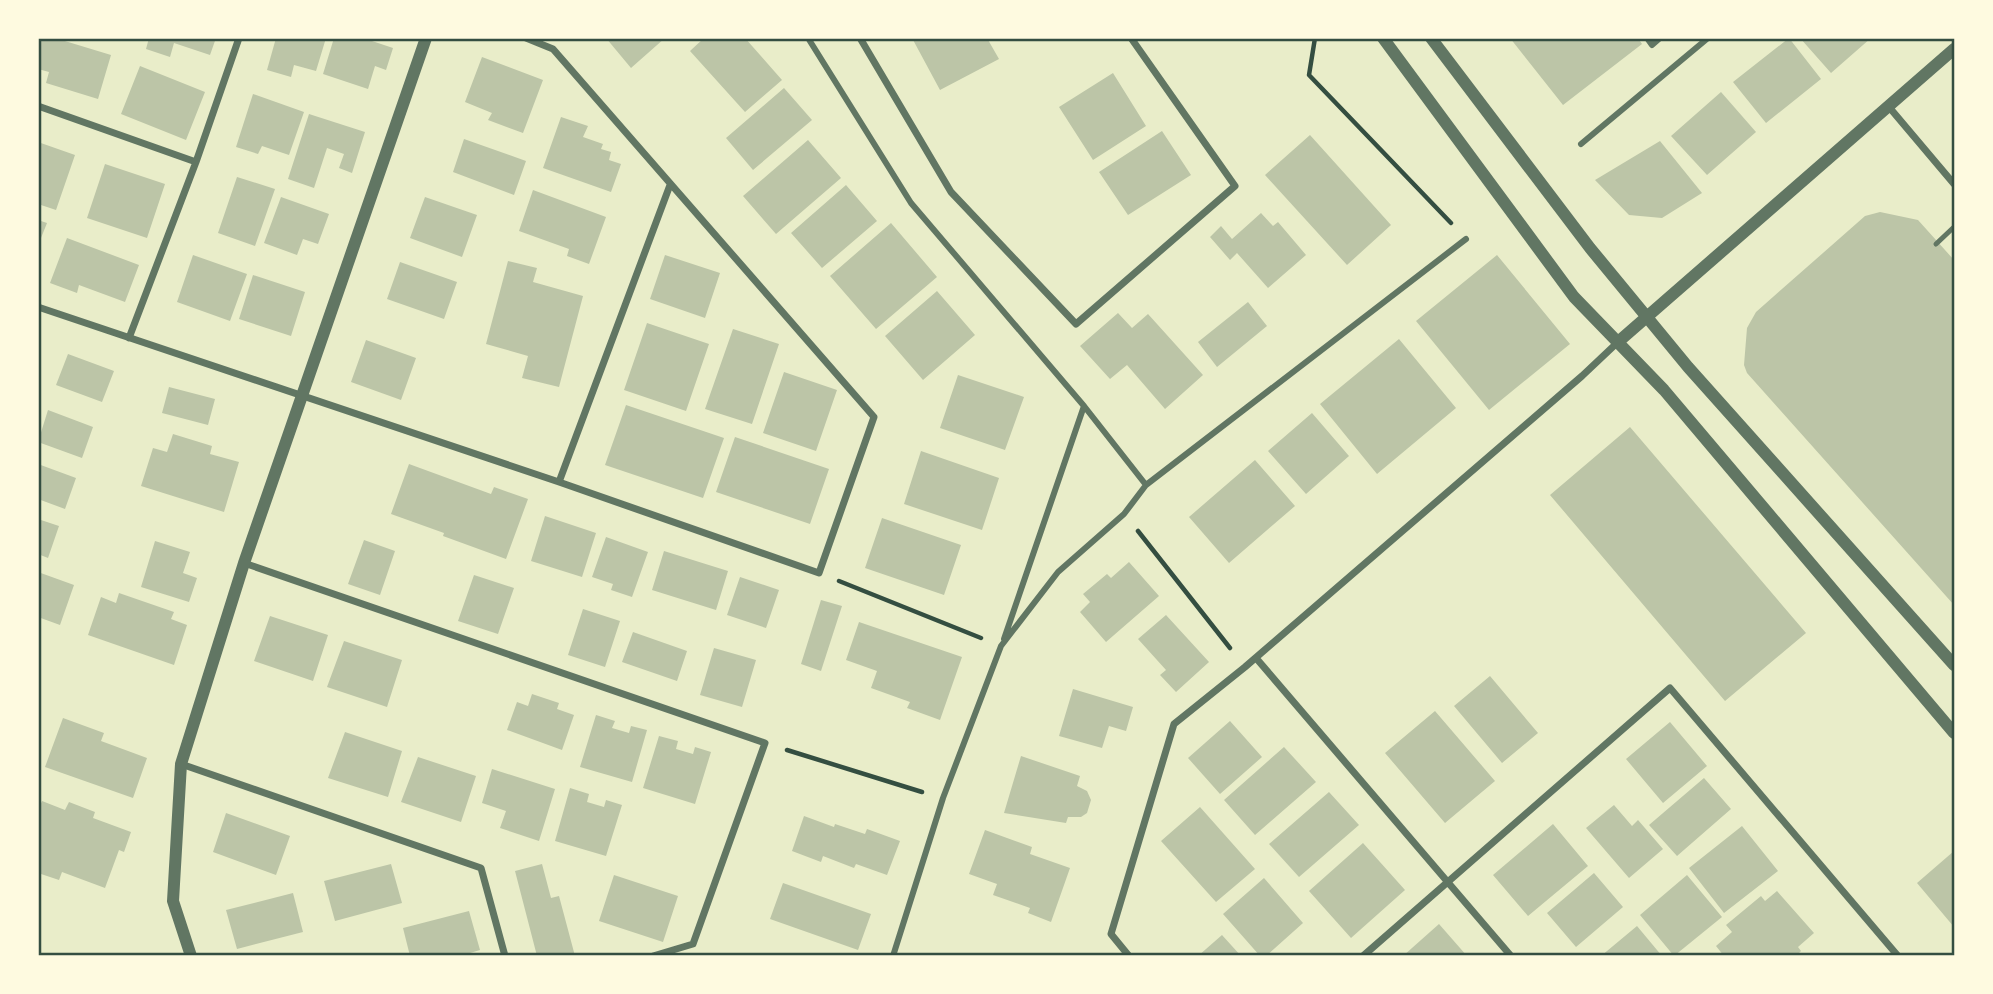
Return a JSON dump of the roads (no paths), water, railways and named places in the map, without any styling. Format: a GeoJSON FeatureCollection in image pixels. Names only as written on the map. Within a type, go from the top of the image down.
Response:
{"type":"FeatureCollection","features":[{"type":"Feature","properties":{"kind":"street"},"geometry":{"type":"LineString","coordinates":[[129,338],[196,162],[239,38]]}},
{"type":"Feature","properties":{"kind":"street"},"geometry":{"type":"LineString","coordinates":[[191,956],[173,901],[181,764],[244,563],[426,38]]}},
{"type":"Feature","properties":{"kind":"street"},"geometry":{"type":"LineString","coordinates":[[38,307],[559,482],[819,573],[874,417],[553,49],[526,38]]}},
{"type":"Feature","properties":{"kind":"street"},"geometry":{"type":"LineString","coordinates":[[808,38],[911,203],[1084,406],[1146,485]]}},
{"type":"Feature","properties":{"kind":"street"},"geometry":{"type":"LineString","coordinates":[[860,38],[951,192],[1076,324],[1235,186],[1132,38]]}},
{"type":"Feature","properties":{"kind":"street"},"geometry":{"type":"LineString","coordinates":[[1383,38],[1574,297],[1664,390],[1955,733]]}},
{"type":"Feature","properties":{"kind":"street"},"geometry":{"type":"LineString","coordinates":[[1431,38],[1590,248],[1688,367],[1955,665]]}},
{"type":"Feature","properties":{"kind":"street"},"geometry":{"type":"LineString","coordinates":[[1647,38],[1652,45],[1660,38]]}},
{"type":"Feature","properties":{"kind":"street"},"geometry":{"type":"LineString","coordinates":[[1581,144],[1708,38]]}},
{"type":"Feature","properties":{"kind":"street"},"geometry":{"type":"LineString","coordinates":[[1129,956],[1111,934],[1174,724],[1256,658],[1955,50]]}},
{"type":"Feature","properties":{"kind":"street"},"geometry":{"type":"LineString","coordinates":[[38,106],[196,162]]}},
{"type":"Feature","properties":{"kind":"street"},"geometry":{"type":"LineString","coordinates":[[1889,107],[1955,184]]}},
{"type":"Feature","properties":{"kind":"street"},"geometry":{"type":"LineString","coordinates":[[559,482],[670,185]]}},
{"type":"Feature","properties":{"kind":"street"},"geometry":{"type":"LineString","coordinates":[[1001,646],[1058,572],[1124,513],[1146,485],[1466,239]]}},
{"type":"Feature","properties":{"kind":"street"},"geometry":{"type":"LineString","coordinates":[[893,956],[943,798],[1001,646],[1084,406]]}},
{"type":"Feature","properties":{"kind":"street"},"geometry":{"type":"LineString","coordinates":[[244,563],[765,743],[693,944],[653,956]]}},
{"type":"Feature","properties":{"kind":"street"},"geometry":{"type":"LineString","coordinates":[[1256,658],[1511,956]]}},
{"type":"Feature","properties":{"kind":"street"},"geometry":{"type":"LineString","coordinates":[[1363,956],[1670,688],[1898,956]]}},
{"type":"Feature","properties":{"kind":"street"},"geometry":{"type":"LineString","coordinates":[[181,764],[481,868],[505,956]]}},
{"type":"Feature","properties":{"kind":"lane"},"geometry":{"type":"LineString","coordinates":[[1936,244],[1955,227]]}}]}
